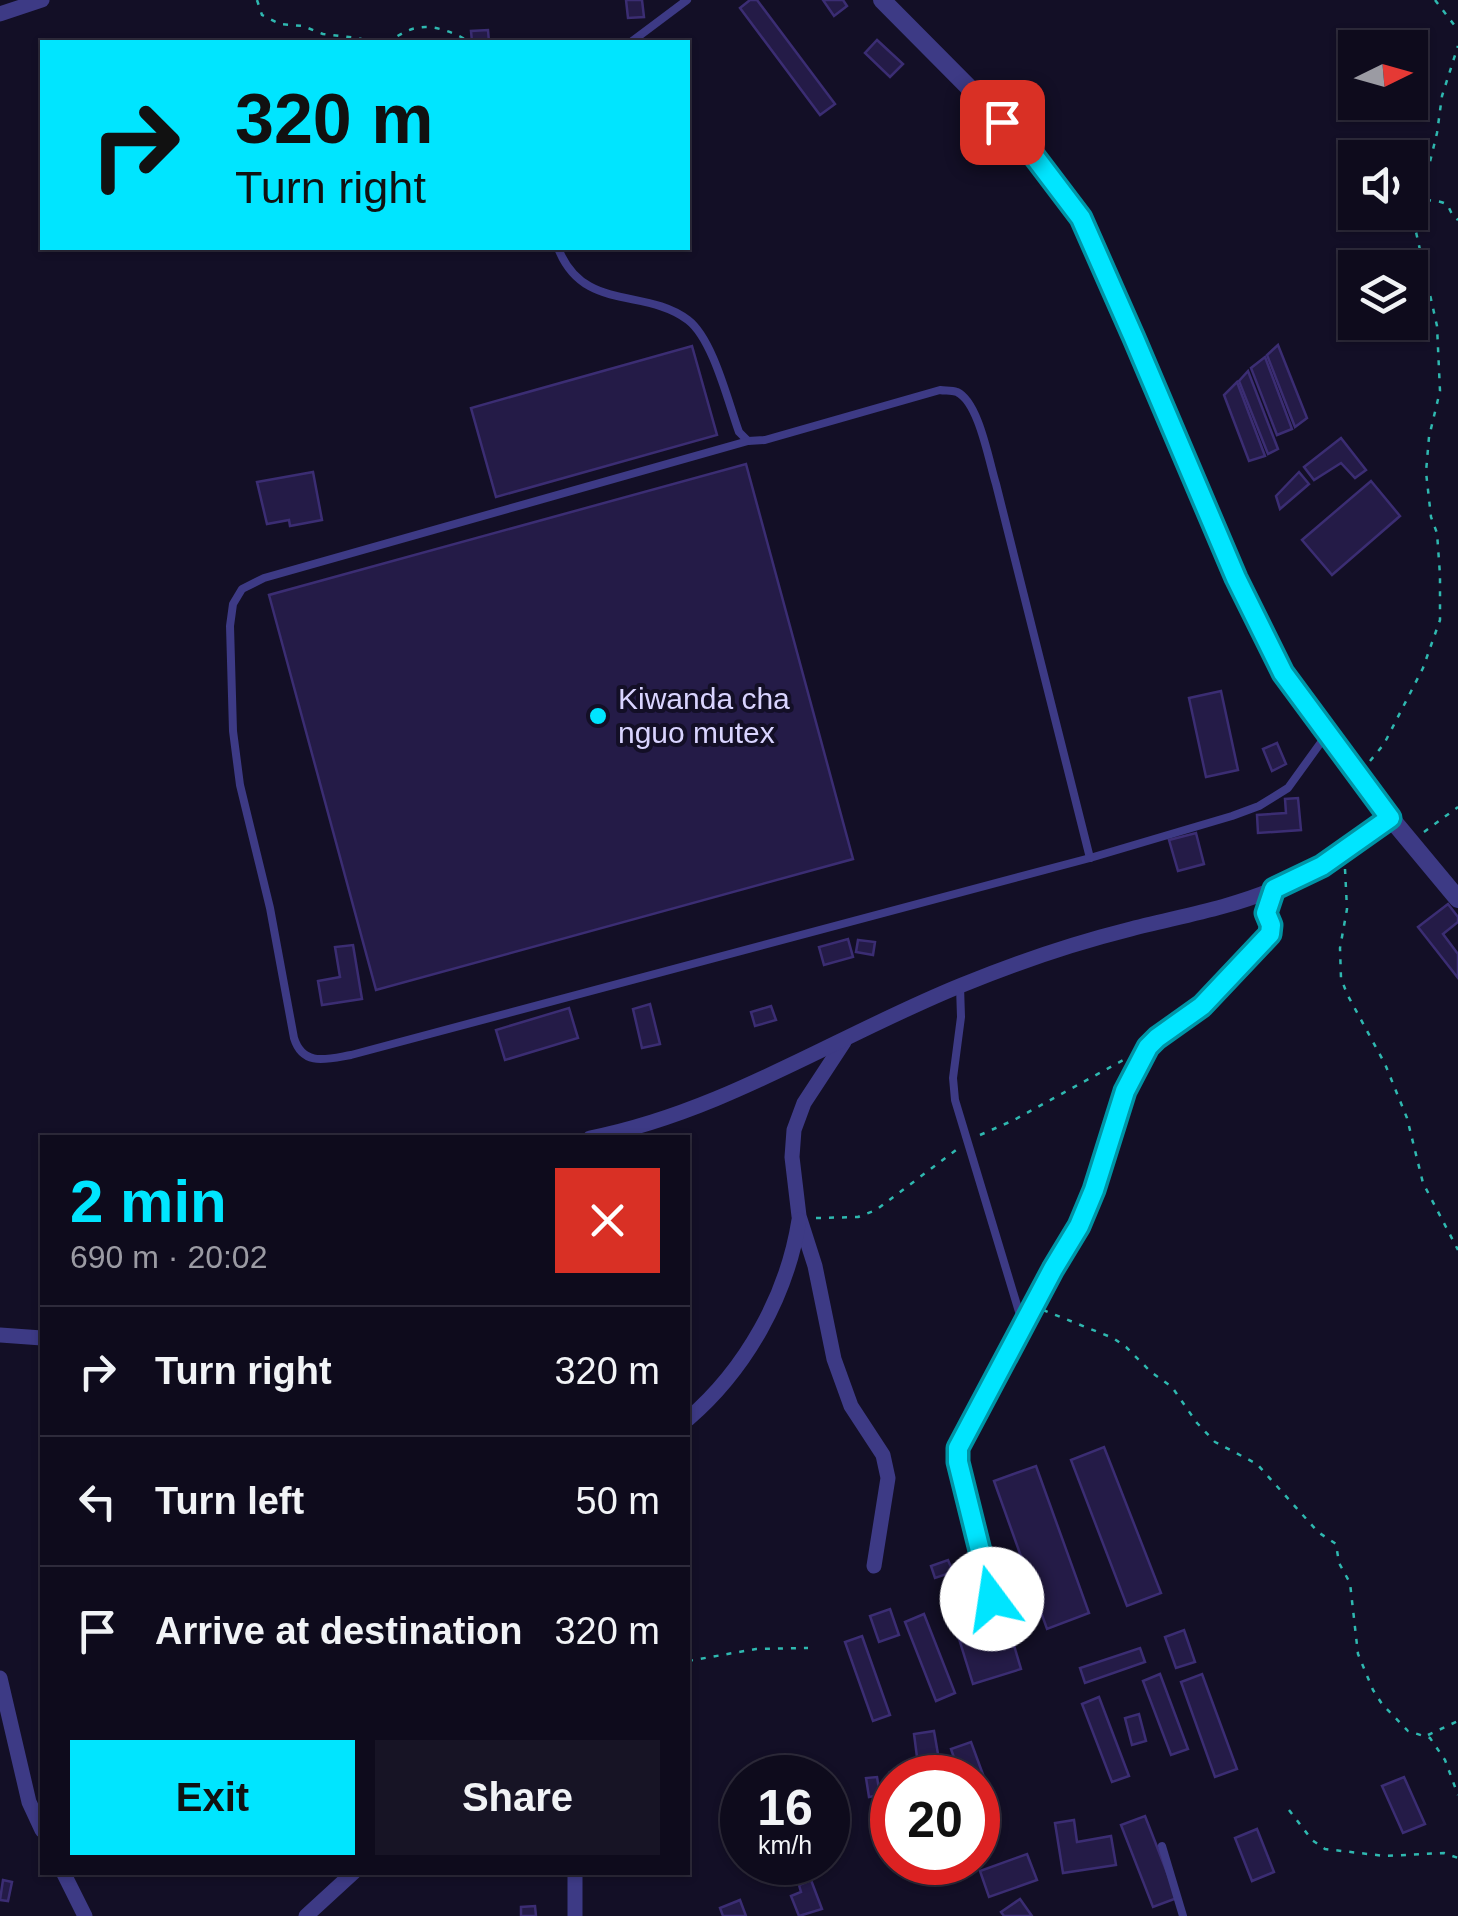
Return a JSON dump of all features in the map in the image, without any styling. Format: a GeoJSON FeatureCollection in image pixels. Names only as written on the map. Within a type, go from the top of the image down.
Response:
{"type":"FeatureCollection","features":[{"type":"Feature","properties":{"kind":"street"},"geometry":{"type":"LineString","coordinates":[[0,14],[42,0]]}},
{"type":"Feature","properties":{"kind":"street"},"geometry":{"type":"LineString","coordinates":[[882,0],[1028,148],[1081,218],[1236,578],[1283,673],[1390,818],[1458,899]]}},
{"type":"Feature","properties":{"kind":"street"},"geometry":{"type":"LineString","coordinates":[[603,1135],[696,1108],[960,986],[1076,944],[1224,907],[1274,889],[1322,866],[1390,818]]}},
{"type":"Feature","properties":{"kind":"street"},"geometry":{"type":"LineString","coordinates":[[846,1039],[804,1104],[794,1130],[792,1157],[799,1216],[815,1266],[834,1359],[851,1406],[882,1455],[888,1478],[874,1566]]}},
{"type":"Feature","properties":{"kind":"street"},"geometry":{"type":"LineString","coordinates":[[690,1418],[731,1374],[756,1337],[788,1270],[799,1216]]}},
{"type":"Feature","properties":{"kind":"street"},"geometry":{"type":"LineString","coordinates":[[0,1335],[40,1338]]}},
{"type":"Feature","properties":{"kind":"street"},"geometry":{"type":"LineString","coordinates":[[0,1678],[29,1802],[40,1826]]}},
{"type":"Feature","properties":{"kind":"street"},"geometry":{"type":"LineString","coordinates":[[65,1875],[85,1916]]}},
{"type":"Feature","properties":{"kind":"street"},"geometry":{"type":"LineString","coordinates":[[306,1916],[351,1875]]}},
{"type":"Feature","properties":{"kind":"street"},"geometry":{"type":"LineString","coordinates":[[575,1875],[575,1916]]}},
{"type":"Feature","properties":{"kind":"lane"},"geometry":{"type":"LineString","coordinates":[[634,40],[687,0]]}},
{"type":"Feature","properties":{"kind":"lane"},"geometry":{"type":"LineString","coordinates":[[559,250],[564,262],[585,284],[688,319],[704,336],[739,432],[748,442]]}},
{"type":"Feature","properties":{"kind":"lane"},"geometry":{"type":"LineString","coordinates":[[1090,858],[996,484],[979,425],[968,402],[956,392],[940,390],[264,578],[242,589],[233,604],[230,626],[234,731],[240,785],[270,908],[298,1050],[316,1059],[351,1055],[1090,858],[1232,816],[1273,799],[1288,788],[1327,734]]}},
{"type":"Feature","properties":{"kind":"lane"},"geometry":{"type":"LineString","coordinates":[[1001,1634],[958,1462],[958,1448],[1079,1226],[1125,1091],[1148,1047],[1202,1006],[1270,934],[1266,913],[1274,889]]}},
{"type":"Feature","properties":{"kind":"lane"},"geometry":{"type":"LineString","coordinates":[[960,986],[955,1100],[1023,1327]]}},
{"type":"Feature","properties":{"kind":"lane"},"geometry":{"type":"LineString","coordinates":[[1162,1846],[1184,1916]]}},
{"type":"Feature","properties":{"kind":"path"},"geometry":{"type":"LineString","coordinates":[[257,0],[262,15],[280,24],[365,40]]}},
{"type":"Feature","properties":{"kind":"path"},"geometry":{"type":"LineString","coordinates":[[1435,0],[1458,30]]}},
{"type":"Feature","properties":{"kind":"path"},"geometry":{"type":"LineString","coordinates":[[390,40],[420,27],[466,40]]}},
{"type":"Feature","properties":{"kind":"path"},"geometry":{"type":"LineString","coordinates":[[1428,170],[1442,96],[1458,46]]}},
{"type":"Feature","properties":{"kind":"path"},"geometry":{"type":"LineString","coordinates":[[1428,200],[1443,202],[1458,220]]}},
{"type":"Feature","properties":{"kind":"path"},"geometry":{"type":"LineString","coordinates":[[1357,775],[1384,744],[1423,668],[1440,620],[1437,534],[1431,517],[1426,452],[1440,384],[1436,326],[1417,230]]}},
{"type":"Feature","properties":{"kind":"path"},"geometry":{"type":"LineString","coordinates":[[1411,842],[1458,807]]}},
{"type":"Feature","properties":{"kind":"path"},"geometry":{"type":"LineString","coordinates":[[1344,851],[1347,909],[1340,948],[1341,978],[1385,1064],[1407,1118],[1423,1184],[1458,1250]]}},
{"type":"Feature","properties":{"kind":"path"},"geometry":{"type":"LineString","coordinates":[[799,1216],[835,1218],[876,1210],[966,1141],[1014,1120],[1148,1047]]}},
{"type":"Feature","properties":{"kind":"path"},"geometry":{"type":"LineString","coordinates":[[1034,1306],[1098,1331],[1126,1348],[1172,1387],[1215,1442],[1257,1464],[1318,1532],[1336,1544],[1339,1563],[1350,1583],[1358,1654],[1373,1690],[1408,1732],[1430,1738],[1445,1760],[1458,1795]]}},
{"type":"Feature","properties":{"kind":"path"},"geometry":{"type":"LineString","coordinates":[[690,1661],[756,1649],[808,1648]]}},
{"type":"Feature","properties":{"kind":"path"},"geometry":{"type":"LineString","coordinates":[[1426,1736],[1458,1721]]}},
{"type":"Feature","properties":{"kind":"path"},"geometry":{"type":"LineString","coordinates":[[1289,1810],[1312,1840],[1325,1849],[1385,1856],[1444,1853],[1458,1858]]}},
{"type":"Feature","properties":{"kind":"building"},"geometry":{"type":"Polygon","coordinates":[[[626,0],[642,0],[644,17],[628,18],[626,0]]]}},
{"type":"Feature","properties":{"kind":"building"},"geometry":{"type":"Polygon","coordinates":[[[757,0],[835,104],[820,115],[740,8],[757,0]]]}},
{"type":"Feature","properties":{"kind":"building"},"geometry":{"type":"Polygon","coordinates":[[[823,0],[843,0],[847,6],[834,16],[823,0]]]}},
{"type":"Feature","properties":{"kind":"building"},"geometry":{"type":"Polygon","coordinates":[[[488,30],[489,40],[472,40],[471,31],[488,30]]]}},
{"type":"Feature","properties":{"kind":"building"},"geometry":{"type":"Polygon","coordinates":[[[877,40],[903,64],[890,77],[865,53],[877,40]]]}},
{"type":"Feature","properties":{"kind":"building"},"geometry":{"type":"Polygon","coordinates":[[[1278,345],[1307,418],[1295,427],[1267,355],[1278,345]]]}},
{"type":"Feature","properties":{"kind":"building"},"geometry":{"type":"Polygon","coordinates":[[[692,346],[717,435],[496,497],[471,408],[692,346]]]}},
{"type":"Feature","properties":{"kind":"building"},"geometry":{"type":"Polygon","coordinates":[[[1265,357],[1292,429],[1277,435],[1251,368],[1265,357]]]}},
{"type":"Feature","properties":{"kind":"building"},"geometry":{"type":"Polygon","coordinates":[[[1248,371],[1278,449],[1268,454],[1239,381],[1248,371]]]}},
{"type":"Feature","properties":{"kind":"building"},"geometry":{"type":"Polygon","coordinates":[[[1237,382],[1265,456],[1249,461],[1224,395],[1237,382]]]}},
{"type":"Feature","properties":{"kind":"building"},"geometry":{"type":"Polygon","coordinates":[[[1341,438],[1366,470],[1355,478],[1341,463],[1314,480],[1304,467],[1341,438]]]}},
{"type":"Feature","properties":{"kind":"building"},"geometry":{"type":"Polygon","coordinates":[[[746,464],[853,859],[376,990],[269,595],[746,464]]]}},
{"type":"Feature","properties":{"kind":"building"},"geometry":{"type":"Polygon","coordinates":[[[313,472],[322,520],[290,526],[289,520],[267,524],[257,482],[313,472]]]}},
{"type":"Feature","properties":{"kind":"building"},"geometry":{"type":"Polygon","coordinates":[[[1299,472],[1309,484],[1280,509],[1276,496],[1299,472]]]}},
{"type":"Feature","properties":{"kind":"building"},"geometry":{"type":"Polygon","coordinates":[[[1371,481],[1400,516],[1332,575],[1302,540],[1371,481]]]}},
{"type":"Feature","properties":{"kind":"building"},"geometry":{"type":"Polygon","coordinates":[[[1221,691],[1238,770],[1206,777],[1189,698],[1221,691]]]}},
{"type":"Feature","properties":{"kind":"building"},"geometry":{"type":"Polygon","coordinates":[[[1277,743],[1286,764],[1272,771],[1263,749],[1277,743]]]}},
{"type":"Feature","properties":{"kind":"building"},"geometry":{"type":"Polygon","coordinates":[[[1298,798],[1301,830],[1258,833],[1257,815],[1286,813],[1285,799],[1298,798]]]}},
{"type":"Feature","properties":{"kind":"building"},"geometry":{"type":"Polygon","coordinates":[[[1196,833],[1204,864],[1178,871],[1169,840],[1196,833]]]}},
{"type":"Feature","properties":{"kind":"building"},"geometry":{"type":"Polygon","coordinates":[[[1448,904],[1458,922],[1443,934],[1458,954],[1458,978],[1418,927],[1448,904]]]}},
{"type":"Feature","properties":{"kind":"building"},"geometry":{"type":"Polygon","coordinates":[[[848,939],[853,957],[824,965],[819,947],[848,939]]]}},
{"type":"Feature","properties":{"kind":"building"},"geometry":{"type":"Polygon","coordinates":[[[858,940],[875,942],[873,955],[856,952],[858,940]]]}},
{"type":"Feature","properties":{"kind":"building"},"geometry":{"type":"Polygon","coordinates":[[[353,945],[362,999],[322,1005],[318,981],[340,977],[335,947],[353,945]]]}},
{"type":"Feature","properties":{"kind":"building"},"geometry":{"type":"Polygon","coordinates":[[[650,1004],[660,1044],[642,1048],[633,1009],[650,1004]]]}},
{"type":"Feature","properties":{"kind":"building"},"geometry":{"type":"Polygon","coordinates":[[[771,1006],[776,1020],[755,1026],[751,1012],[771,1006]]]}},
{"type":"Feature","properties":{"kind":"building"},"geometry":{"type":"Polygon","coordinates":[[[569,1008],[578,1038],[505,1060],[496,1030],[569,1008]]]}},
{"type":"Feature","properties":{"kind":"building"},"geometry":{"type":"Polygon","coordinates":[[[1104,1447],[1161,1593],[1127,1606],[1071,1460],[1104,1447]]]}},
{"type":"Feature","properties":{"kind":"building"},"geometry":{"type":"Polygon","coordinates":[[[1036,1466],[1089,1613],[1047,1629],[994,1481],[1036,1466]]]}},
{"type":"Feature","properties":{"kind":"building"},"geometry":{"type":"Polygon","coordinates":[[[999,1557],[1004,1575],[993,1578],[987,1561],[999,1557]]]}},
{"type":"Feature","properties":{"kind":"building"},"geometry":{"type":"Polygon","coordinates":[[[948,1560],[953,1572],[935,1578],[931,1566],[948,1560]]]}},
{"type":"Feature","properties":{"kind":"building"},"geometry":{"type":"Polygon","coordinates":[[[968,1599],[970,1608],[951,1613],[948,1604],[968,1599]]]}},
{"type":"Feature","properties":{"kind":"building"},"geometry":{"type":"Polygon","coordinates":[[[987,1606],[994,1629],[1008,1625],[1021,1669],[973,1684],[952,1616],[987,1606]]]}},
{"type":"Feature","properties":{"kind":"building"},"geometry":{"type":"Polygon","coordinates":[[[890,1609],[899,1635],[879,1642],[870,1616],[890,1609]]]}},
{"type":"Feature","properties":{"kind":"building"},"geometry":{"type":"Polygon","coordinates":[[[924,1614],[955,1693],[936,1701],[905,1622],[924,1614]]]}},
{"type":"Feature","properties":{"kind":"building"},"geometry":{"type":"Polygon","coordinates":[[[1184,1630],[1195,1662],[1176,1668],[1165,1637],[1184,1630]]]}},
{"type":"Feature","properties":{"kind":"building"},"geometry":{"type":"Polygon","coordinates":[[[862,1636],[890,1715],[873,1721],[845,1642],[862,1636]]]}},
{"type":"Feature","properties":{"kind":"building"},"geometry":{"type":"Polygon","coordinates":[[[1140,1648],[1145,1662],[1085,1683],[1080,1668],[1140,1648]]]}},
{"type":"Feature","properties":{"kind":"building"},"geometry":{"type":"Polygon","coordinates":[[[1160,1674],[1188,1749],[1171,1755],[1143,1681],[1160,1674]]]}},
{"type":"Feature","properties":{"kind":"building"},"geometry":{"type":"Polygon","coordinates":[[[1202,1674],[1237,1769],[1215,1777],[1181,1682],[1202,1674]]]}},
{"type":"Feature","properties":{"kind":"building"},"geometry":{"type":"Polygon","coordinates":[[[1099,1697],[1129,1776],[1112,1782],[1082,1704],[1099,1697]]]}},
{"type":"Feature","properties":{"kind":"building"},"geometry":{"type":"Polygon","coordinates":[[[1139,1714],[1146,1741],[1132,1745],[1125,1718],[1139,1714]]]}},
{"type":"Feature","properties":{"kind":"building"},"geometry":{"type":"Polygon","coordinates":[[[934,1731],[938,1754],[917,1755],[914,1734],[934,1731]]]}},
{"type":"Feature","properties":{"kind":"building"},"geometry":{"type":"Polygon","coordinates":[[[971,1742],[976,1755],[953,1755],[951,1749],[971,1742]]]}},
{"type":"Feature","properties":{"kind":"building"},"geometry":{"type":"Polygon","coordinates":[[[1404,1777],[1425,1824],[1403,1833],[1382,1786],[1404,1777]]]}},
{"type":"Feature","properties":{"kind":"building"},"geometry":{"type":"Polygon","coordinates":[[[1145,1816],[1177,1898],[1153,1907],[1121,1825],[1145,1816]]]}},
{"type":"Feature","properties":{"kind":"building"},"geometry":{"type":"Polygon","coordinates":[[[1074,1820],[1077,1842],[1111,1836],[1116,1865],[1063,1873],[1055,1823],[1074,1820]]]}},
{"type":"Feature","properties":{"kind":"building"},"geometry":{"type":"Polygon","coordinates":[[[1257,1829],[1274,1872],[1252,1881],[1235,1838],[1257,1829]]]}},
{"type":"Feature","properties":{"kind":"building"},"geometry":{"type":"Polygon","coordinates":[[[1027,1854],[1037,1880],[989,1897],[985,1885],[1000,1885],[1000,1864],[1027,1854]]]}},
{"type":"Feature","properties":{"kind":"building"},"geometry":{"type":"Polygon","coordinates":[[[3,1880],[12,1882],[8,1901],[0,1900],[3,1880]]]}},
{"type":"Feature","properties":{"kind":"building"},"geometry":{"type":"Polygon","coordinates":[[[799,1885],[813,1885],[822,1909],[799,1916],[791,1896],[801,1892],[799,1885]]]}},
{"type":"Feature","properties":{"kind":"building"},"geometry":{"type":"Polygon","coordinates":[[[1020,1899],[1032,1916],[1004,1916],[1001,1912],[1020,1899]]]}},
{"type":"Feature","properties":{"kind":"building"},"geometry":{"type":"Polygon","coordinates":[[[740,1900],[746,1916],[723,1916],[720,1908],[740,1900]]]}},
{"type":"Feature","properties":{"kind":"building"},"geometry":{"type":"Polygon","coordinates":[[[535,1906],[536,1916],[521,1916],[521,1907],[535,1906]]]}},
{"type":"Feature","properties":{"kind":"place","name":"Kiwanda cha nguo mutex"},"geometry":{"type":"Point","coordinates":[598,716]}},
{"type":"Feature","properties":{"kind":"route"},"geometry":{"type":"LineString","coordinates":[[992,1599],[958,1462],[958,1448],[1079,1226],[1134,1073],[1148,1047],[1202,1006],[1270,934],[1266,913],[1274,889],[1322,866],[1390,818],[1283,673],[1236,578],[1081,218],[1028,148],[1002,122]]}}]}
